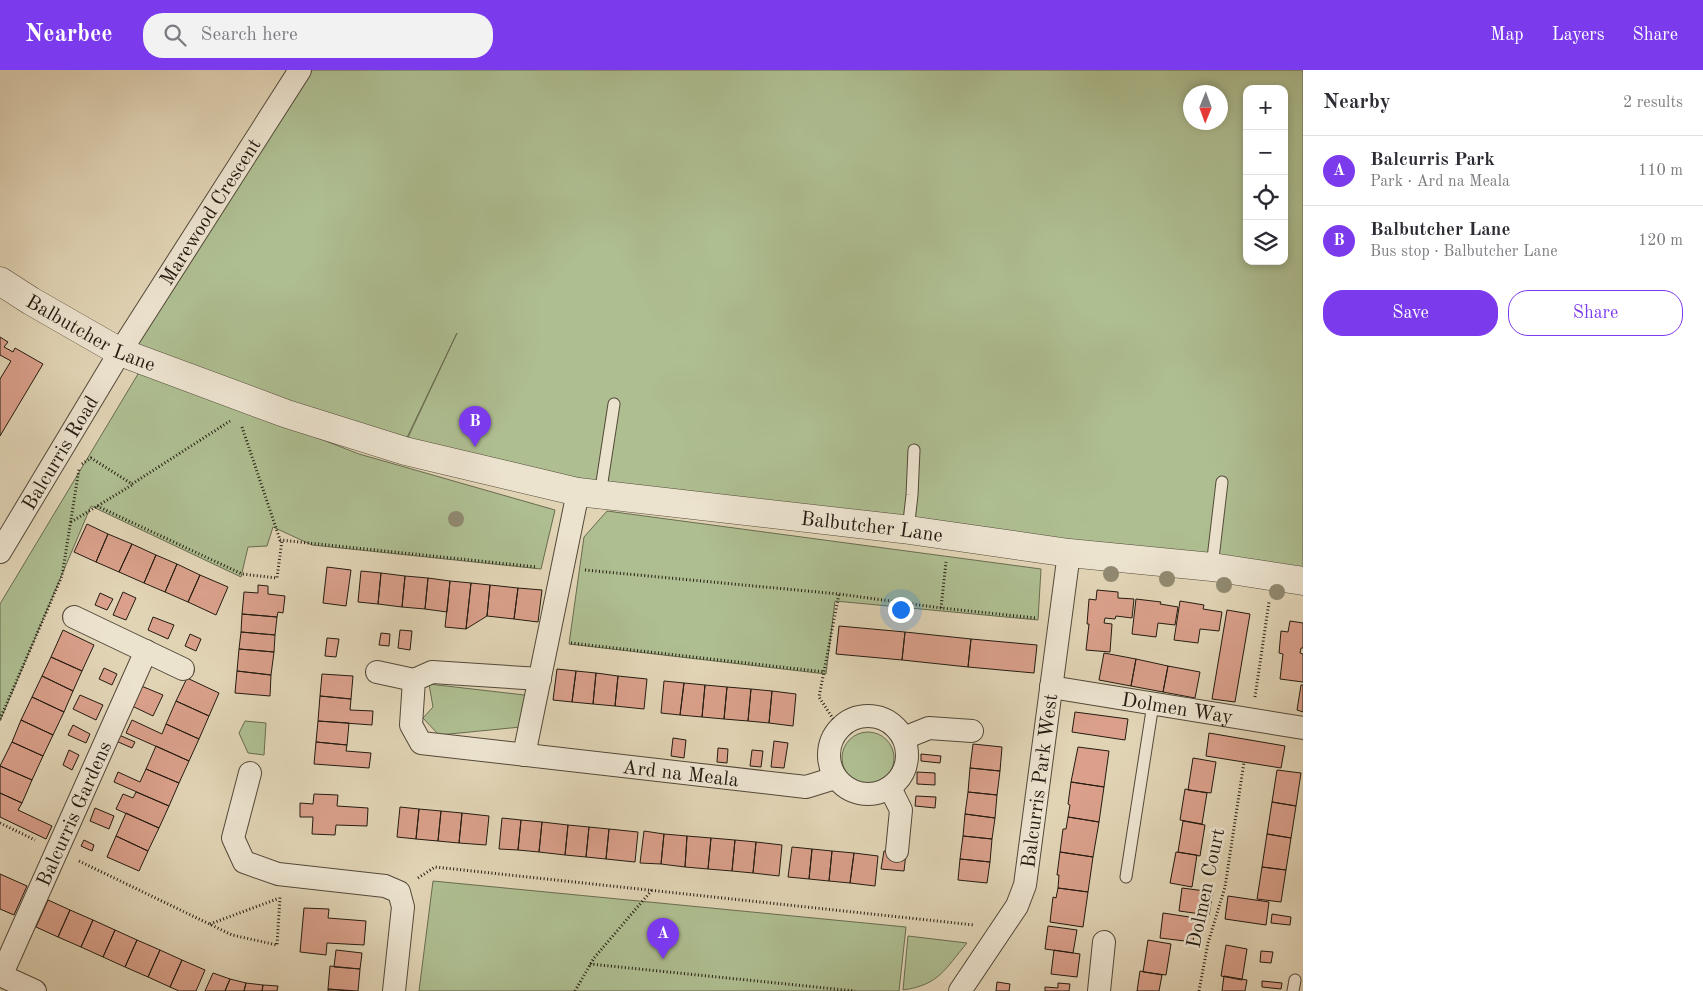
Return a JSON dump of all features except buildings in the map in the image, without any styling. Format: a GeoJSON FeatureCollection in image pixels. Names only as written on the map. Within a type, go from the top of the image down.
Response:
{"type":"FeatureCollection","features":[{"type":"Feature","properties":{"kind":"street","name":"Marewood Crescent"},"geometry":{"type":"LineString","coordinates":[[120,352],[300,70]]}},
{"type":"Feature","properties":{"kind":"street","name":"Balbutcher Lane"},"geometry":{"type":"LineString","coordinates":[[0,281],[120,352],[287,414],[405,451],[589,493],[908,530],[1069,553],[1212,567],[1303,581]]}},
{"type":"Feature","properties":{"kind":"street","name":"Balcurris Road"},"geometry":{"type":"LineString","coordinates":[[0,552],[6,527],[120,352]]}},
{"type":"Feature","properties":{"kind":"street"},"geometry":{"type":"LineString","coordinates":[[524,755],[548,640],[589,493]]}},
{"type":"Feature","properties":{"kind":"street","name":"Balcurris Park West"},"geometry":{"type":"LineString","coordinates":[[960,991],[1016,906],[1025,885],[1069,553]]}},
{"type":"Feature","properties":{"kind":"street"},"geometry":{"type":"LineString","coordinates":[[74,617],[183,669]]}},
{"type":"Feature","properties":{"kind":"street","name":"Balcurris Gardens"},"geometry":{"type":"LineString","coordinates":[[1,975],[146,651]]}},
{"type":"Feature","properties":{"kind":"street"},"geometry":{"type":"LineString","coordinates":[[377,672],[414,680],[432,672],[540,679]]}},
{"type":"Feature","properties":{"kind":"street","name":"Ard na Meala"},"geometry":{"type":"LineString","coordinates":[[414,680],[411,725],[421,743],[806,788],[835,778]]}},
{"type":"Feature","properties":{"kind":"street","name":"Dolmen Way"},"geometry":{"type":"LineString","coordinates":[[1051,687],[1303,728]]}},
{"type":"Feature","properties":{"kind":"street"},"geometry":{"type":"LineString","coordinates":[[862,716],[875,716],[887,720],[897,728],[904,738],[908,750],[907,763],[902,775],[890,788],[884,792],[858,793],[845,788],[835,778],[830,766],[828,752],[832,739],[839,728],[850,720],[862,716]]}},
{"type":"Feature","properties":{"kind":"street"},"geometry":{"type":"LineString","coordinates":[[904,738],[929,728],[972,731]]}},
{"type":"Feature","properties":{"kind":"street"},"geometry":{"type":"LineString","coordinates":[[250,774],[234,838],[244,862],[278,874],[385,886],[398,892],[403,906],[394,991]]}},
{"type":"Feature","properties":{"kind":"street"},"geometry":{"type":"LineString","coordinates":[[890,788],[901,810],[897,851]]}},
{"type":"Feature","properties":{"kind":"street"},"geometry":{"type":"LineString","coordinates":[[1099,991],[1104,942]]}},
{"type":"Feature","properties":{"kind":"street"},"geometry":{"type":"LineString","coordinates":[[1,975],[35,991]]}},
{"type":"Feature","properties":{"kind":"lane"},"geometry":{"type":"LineString","coordinates":[[589,493],[614,404]]}},
{"type":"Feature","properties":{"kind":"lane"},"geometry":{"type":"LineString","coordinates":[[908,530],[914,450]]}},
{"type":"Feature","properties":{"kind":"lane"},"geometry":{"type":"LineString","coordinates":[[1212,567],[1222,482]]}},
{"type":"Feature","properties":{"kind":"lane"},"geometry":{"type":"LineString","coordinates":[[1126,877],[1153,704]]}},
{"type":"Feature","properties":{"kind":"path"},"geometry":{"type":"LineString","coordinates":[[71,522],[231,421]]}},
{"type":"Feature","properties":{"kind":"path"},"geometry":{"type":"LineString","coordinates":[[242,425],[280,540],[545,568]]}},
{"type":"Feature","properties":{"kind":"path"},"geometry":{"type":"LineString","coordinates":[[0,719],[62,576],[80,466],[91,458],[132,484]]}},
{"type":"Feature","properties":{"kind":"path"},"geometry":{"type":"LineString","coordinates":[[97,506],[242,574],[277,578],[282,540]]}},
{"type":"Feature","properties":{"kind":"path"},"geometry":{"type":"LineString","coordinates":[[941,608],[947,554]]}},
{"type":"Feature","properties":{"kind":"path"},"geometry":{"type":"LineString","coordinates":[[584,570],[839,594],[941,608],[1060,621]]}},
{"type":"Feature","properties":{"kind":"path"},"geometry":{"type":"LineString","coordinates":[[1251,720],[1273,577]]}},
{"type":"Feature","properties":{"kind":"path"},"geometry":{"type":"LineString","coordinates":[[839,594],[819,697],[839,728]]}},
{"type":"Feature","properties":{"kind":"path"},"geometry":{"type":"LineString","coordinates":[[548,640],[824,672]]}},
{"type":"Feature","properties":{"kind":"path","name":"Dolmen Court"},"geometry":{"type":"LineString","coordinates":[[1199,991],[1208,943],[1225,887],[1244,762]]}},
{"type":"Feature","properties":{"kind":"path"},"geometry":{"type":"LineString","coordinates":[[0,822],[232,935],[277,945],[280,898],[278,874]]}},
{"type":"Feature","properties":{"kind":"path"},"geometry":{"type":"LineString","coordinates":[[398,892],[435,867],[1002,928]]}},
{"type":"Feature","properties":{"kind":"path"},"geometry":{"type":"LineString","coordinates":[[575,991],[590,964],[653,889]]}},
{"type":"Feature","properties":{"kind":"path"},"geometry":{"type":"LineString","coordinates":[[210,924],[280,898]]}},
{"type":"Feature","properties":{"kind":"path"},"geometry":{"type":"LineString","coordinates":[[590,964],[855,991]]}},
{"type":"Feature","properties":{"kind":"green space"},"geometry":{"type":"Polygon","coordinates":[[[300,70],[1303,70],[1303,581],[578,492],[404,446],[457,333],[402,448],[121,352],[300,70]]]}},
{"type":"Feature","properties":{"kind":"green space"},"geometry":{"type":"Polygon","coordinates":[[[141,369],[359,454],[555,510],[541,569],[312,545],[273,527],[267,546],[248,547],[241,577],[91,506],[0,721],[0,604],[141,369]]]}},
{"type":"Feature","properties":{"kind":"green space"},"geometry":{"type":"Polygon","coordinates":[[[607,511],[1041,569],[1038,620],[835,601],[826,674],[569,644],[584,537],[607,511]]]}},
{"type":"Feature","properties":{"kind":"green space"},"geometry":{"type":"Polygon","coordinates":[[[429,684],[533,696],[531,726],[439,735],[423,718],[433,707],[429,684]]]}},
{"type":"Feature","properties":{"kind":"green space"},"geometry":{"type":"Polygon","coordinates":[[[245,721],[266,723],[264,755],[248,753],[239,733],[245,721]]]}},
{"type":"Feature","properties":{"kind":"green space"},"geometry":{"type":"Polygon","coordinates":[[[863,732],[873,732],[887,739],[894,753],[894,763],[887,777],[873,784],[863,784],[853,780],[846,773],[842,763],[842,753],[846,743],[853,736],[863,732]]]}},
{"type":"Feature","properties":{"kind":"green space"},"geometry":{"type":"Polygon","coordinates":[[[433,881],[906,927],[899,991],[419,991],[433,881]]]}},
{"type":"Feature","properties":{"kind":"green space"},"geometry":{"type":"Polygon","coordinates":[[[908,936],[967,943],[947,968],[933,980],[915,988],[903,990],[908,936]]]}},
{"type":"Feature","properties":{"kind":"place","name":"Balbutcher Lane"},"geometry":{"type":"Point","coordinates":[475,447]}},
{"type":"Feature","properties":{"kind":"place","name":"Balcurris Park"},"geometry":{"type":"Point","coordinates":[663,959]}}]}
